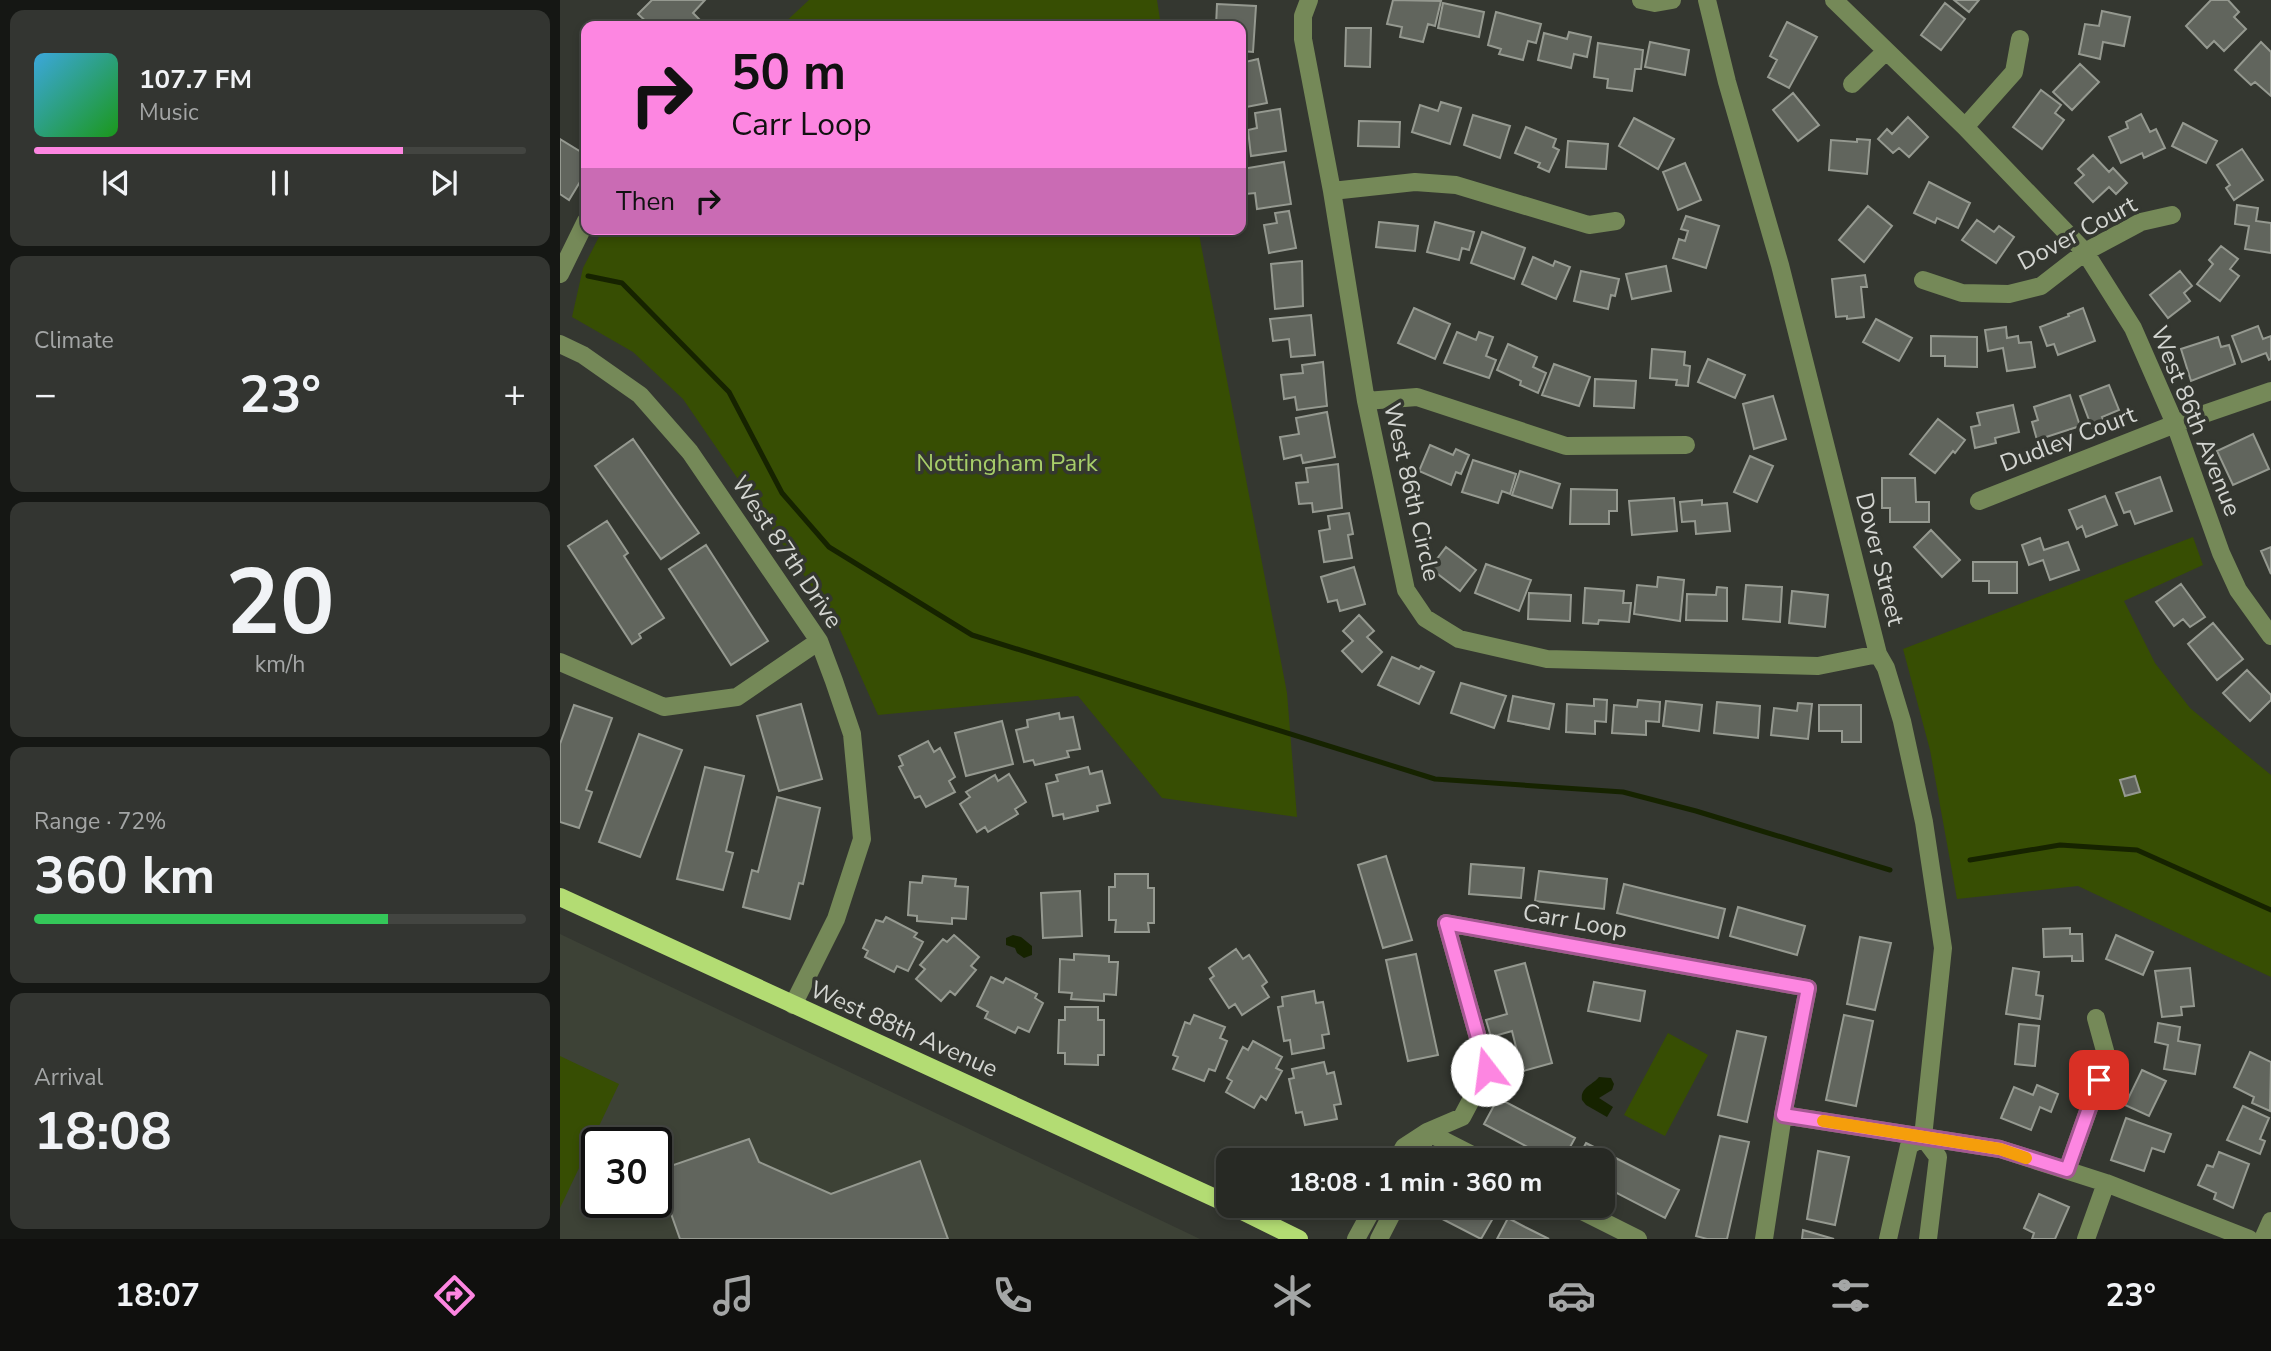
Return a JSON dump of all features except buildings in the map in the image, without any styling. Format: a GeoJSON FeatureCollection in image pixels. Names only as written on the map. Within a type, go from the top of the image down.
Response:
{"type":"FeatureCollection","features":[{"type":"Feature","properties":{"kind":"main road","name":"West 88th Avenue"},"geometry":{"type":"LineString","coordinates":[[560,897],[1216,1199]]}},
{"type":"Feature","properties":{"kind":"main road","name":"West 88th Avenue"},"geometry":{"type":"LineString","coordinates":[[1256,1218],[1299,1239]]}},
{"type":"Feature","properties":{"kind":"street","name":"West 86th Circle"},"geometry":{"type":"LineString","coordinates":[[1309,0],[1303,16],[1303,39],[1332,191],[1366,401],[1406,590],[1426,618],[1459,639],[1547,659],[1818,666],[1878,654]]}},
{"type":"Feature","properties":{"kind":"street"},"geometry":{"type":"LineString","coordinates":[[1641,0],[1656,3],[1672,0]]}},
{"type":"Feature","properties":{"kind":"street","name":"Dover Street"},"geometry":{"type":"LineString","coordinates":[[1707,0],[1727,82],[1780,265],[1878,654],[1886,668],[1902,720],[1924,822],[1943,948],[1927,1138],[1909,1146],[1888,1239]]}},
{"type":"Feature","properties":{"kind":"street","name":"West 86th Avenue"},"geometry":{"type":"LineString","coordinates":[[1834,0],[1965,127],[2085,252],[2133,328],[2175,424],[2221,553],[2238,590],[2271,636]]}},
{"type":"Feature","properties":{"kind":"street"},"geometry":{"type":"LineString","coordinates":[[1965,127],[2014,72],[2020,39]]}},
{"type":"Feature","properties":{"kind":"street"},"geometry":{"type":"LineString","coordinates":[[1853,84],[1886,51]]}},
{"type":"Feature","properties":{"kind":"street"},"geometry":{"type":"LineString","coordinates":[[1332,191],[1415,182],[1456,185],[1589,225],[1616,221]]}},
{"type":"Feature","properties":{"kind":"street","name":"Dover Court"},"geometry":{"type":"LineString","coordinates":[[1923,280],[1962,293],[2009,294],[2041,286],[2085,252],[2141,222],[2172,215]]}},
{"type":"Feature","properties":{"kind":"street"},"geometry":{"type":"LineString","coordinates":[[560,274],[581,231]]}},
{"type":"Feature","properties":{"kind":"street","name":"West 87th Drive"},"geometry":{"type":"LineString","coordinates":[[560,344],[583,355],[640,395],[690,452],[819,641],[852,734],[862,839],[836,919],[793,1005]]}},
{"type":"Feature","properties":{"kind":"street","name":"Dudley Court"},"geometry":{"type":"LineString","coordinates":[[1979,501],[2175,424],[2271,391]]}},
{"type":"Feature","properties":{"kind":"street"},"geometry":{"type":"LineString","coordinates":[[1366,401],[1417,397],[1566,446],[1686,445]]}},
{"type":"Feature","properties":{"kind":"street"},"geometry":{"type":"LineString","coordinates":[[560,662],[664,707],[737,697],[819,641]]}},
{"type":"Feature","properties":{"kind":"street","name":"Carr Loop"},"geometry":{"type":"LineString","coordinates":[[1403,1148],[1427,1132],[1462,1117],[1487,1070],[1446,923],[1808,988],[1783,1115],[1764,1239]]}},
{"type":"Feature","properties":{"kind":"street"},"geometry":{"type":"LineString","coordinates":[[2067,1170],[2107,1058],[2096,1018]]}},
{"type":"Feature","properties":{"kind":"street"},"geometry":{"type":"LineString","coordinates":[[1783,1115],[2000,1149],[2106,1183],[2249,1239]]}},
{"type":"Feature","properties":{"kind":"street"},"geometry":{"type":"LineString","coordinates":[[1422,1148],[1427,1132],[1458,1148]]}},
{"type":"Feature","properties":{"kind":"street"},"geometry":{"type":"LineString","coordinates":[[1927,1138],[1938,1157],[1928,1239]]}},
{"type":"Feature","properties":{"kind":"street"},"geometry":{"type":"LineString","coordinates":[[2086,1239],[2106,1183]]}},
{"type":"Feature","properties":{"kind":"street"},"geometry":{"type":"LineString","coordinates":[[1356,1239],[1367,1218]]}},
{"type":"Feature","properties":{"kind":"street"},"geometry":{"type":"LineString","coordinates":[[1379,1239],[1390,1218]]}},
{"type":"Feature","properties":{"kind":"street"},"geometry":{"type":"LineString","coordinates":[[1596,1218],[1638,1239]]}},
{"type":"Feature","properties":{"kind":"street"},"geometry":{"type":"LineString","coordinates":[[2263,1239],[2271,1220]]}},
{"type":"Feature","properties":{"kind":"shaded area"},"geometry":{"type":"Polygon","coordinates":[[[560,934],[1200,1239],[560,1239],[560,934]]]}},
{"type":"Feature","properties":{"kind":"shaded area"},"geometry":{"type":"Polygon","coordinates":[[[1013,935],[1021,937],[1032,946],[1032,955],[1024,958],[1015,948],[1006,945],[1006,938],[1013,935]]]}},
{"type":"Feature","properties":{"kind":"shaded area"},"geometry":{"type":"Polygon","coordinates":[[[1599,1077],[1611,1078],[1614,1084],[1612,1090],[1599,1098],[1613,1107],[1607,1117],[1582,1100],[1585,1089],[1599,1077]]]}},
{"type":"Feature","properties":{"kind":"green space"},"geometry":{"type":"Polygon","coordinates":[[[809,0],[1157,0],[1160,21],[786,21],[809,0]]]}},
{"type":"Feature","properties":{"kind":"green space","name":"Nottingham Park"},"geometry":{"type":"Polygon","coordinates":[[[600,235],[1199,235],[1287,693],[1297,817],[1162,798],[1078,696],[878,715],[838,625],[683,399],[633,352],[572,317],[583,268],[600,235]]]}},
{"type":"Feature","properties":{"kind":"green space"},"geometry":{"type":"Polygon","coordinates":[[[2193,537],[2203,565],[2124,601],[2155,663],[2190,708],[2271,775],[2271,977],[2078,886],[1957,899],[1930,750],[1903,649],[2193,537]]]}},
{"type":"Feature","properties":{"kind":"green space"},"geometry":{"type":"Polygon","coordinates":[[[1668,1033],[1708,1055],[1665,1136],[1624,1115],[1668,1033]]]}},
{"type":"Feature","properties":{"kind":"green space"},"geometry":{"type":"Polygon","coordinates":[[[560,1056],[619,1084],[599,1127],[581,1127],[581,1164],[560,1208],[560,1056]]]}},
{"type":"Feature","properties":{"kind":"waterway"},"geometry":{"type":"LineString","coordinates":[[588,276],[622,283],[729,392],[782,493],[829,547],[972,635],[1435,779],[1623,792],[1696,811],[1890,870]]}},
{"type":"Feature","properties":{"kind":"waterway"},"geometry":{"type":"LineString","coordinates":[[1970,860],[2060,845],[2137,850],[2271,910]]}},
{"type":"Feature","properties":{"kind":"slow traffic"},"geometry":{"type":"LineString","coordinates":[[1823,1121],[2000,1149],[2026,1158]]}},
{"type":"Feature","properties":{"kind":"route"},"geometry":{"type":"LineString","coordinates":[[1487,1070],[1446,923],[1808,988],[1783,1115],[2000,1149],[2067,1170],[2099,1080]]}}]}
